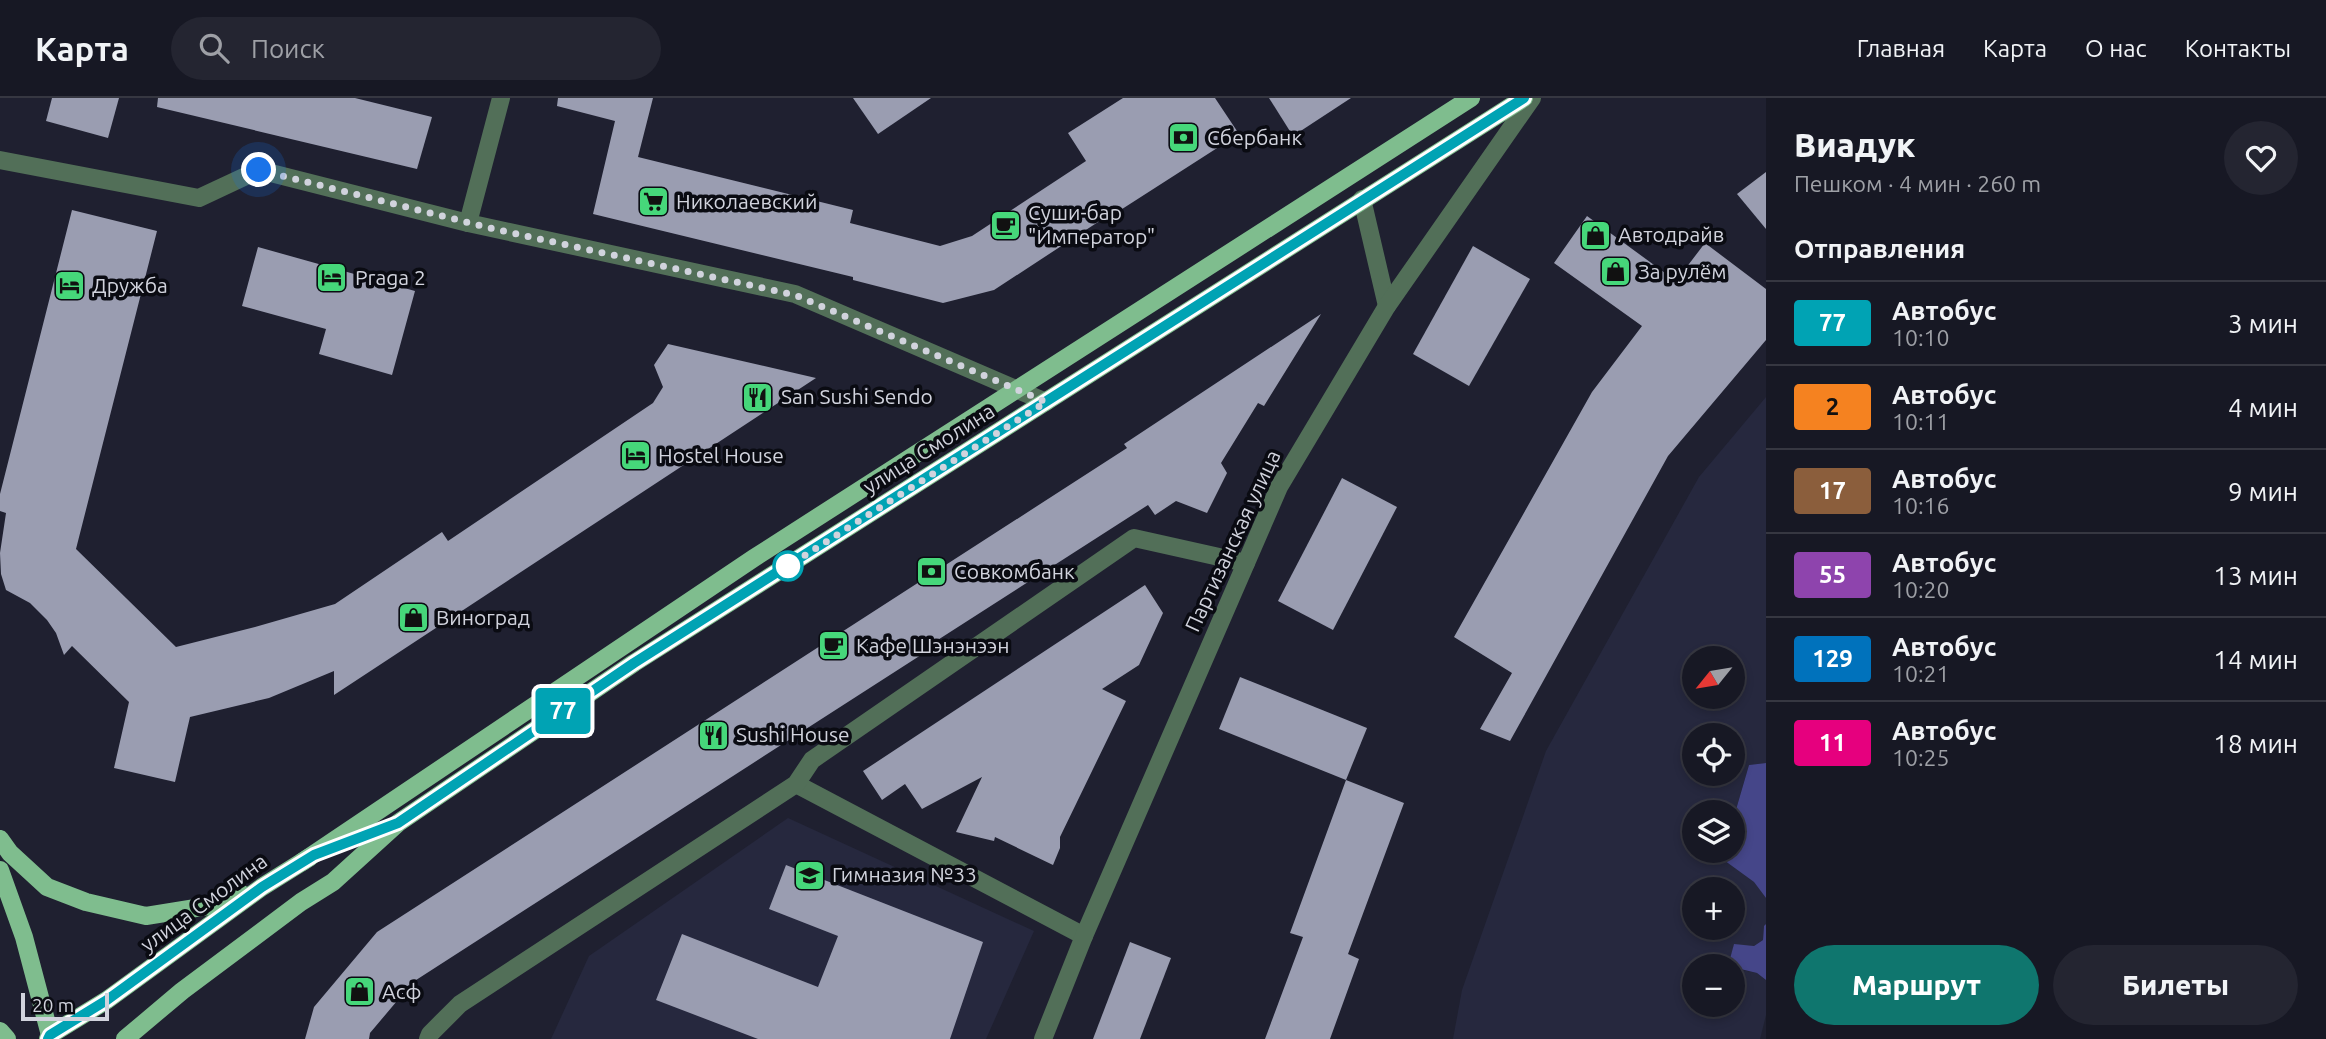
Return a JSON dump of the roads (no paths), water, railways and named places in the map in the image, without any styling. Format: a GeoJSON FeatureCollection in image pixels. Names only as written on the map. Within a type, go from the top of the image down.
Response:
{"type":"FeatureCollection","features":[{"type":"Feature","properties":{"kind":"main road"},"geometry":{"type":"LineString","coordinates":[[302,862],[754,558],[1471,98]]}},
{"type":"Feature","properties":{"kind":"main road","name":"улица Смолина"},"geometry":{"type":"LineString","coordinates":[[125,1039],[181,991],[333,882],[398,823],[634,663],[1524,98]]}},
{"type":"Feature","properties":{"kind":"main road","name":"улица Смолина"},"geometry":{"type":"LineString","coordinates":[[49,1038],[107,1000],[262,887],[302,862],[398,823]]}},
{"type":"Feature","properties":{"kind":"main road"},"geometry":{"type":"LineString","coordinates":[[0,839],[10,853],[47,887],[86,902],[146,916],[208,906],[262,887]]}},
{"type":"Feature","properties":{"kind":"main road"},"geometry":{"type":"LineString","coordinates":[[0,870],[24,937],[49,1038]]}},
{"type":"Feature","properties":{"kind":"main road"},"geometry":{"type":"LineString","coordinates":[[0,1031],[7,1039]]}},
{"type":"Feature","properties":{"kind":"street"},"geometry":{"type":"LineString","coordinates":[[468,223],[501,98]]}},
{"type":"Feature","properties":{"kind":"street","name":"Партизанская улица"},"geometry":{"type":"LineString","coordinates":[[1043,1039],[1084,936],[1279,487],[1387,306],[1532,98]]}},
{"type":"Feature","properties":{"kind":"street"},"geometry":{"type":"LineString","coordinates":[[0,160],[200,198],[259,170],[468,223],[795,295],[1046,402]]}},
{"type":"Feature","properties":{"kind":"street"},"geometry":{"type":"LineString","coordinates":[[1362,199],[1387,306]]}},
{"type":"Feature","properties":{"kind":"street"},"geometry":{"type":"LineString","coordinates":[[428,1039],[460,1004],[796,784],[812,760],[1134,538],[1246,562]]}},
{"type":"Feature","properties":{"kind":"street"},"geometry":{"type":"LineString","coordinates":[[796,784],[1084,936]]}},
{"type":"Feature","properties":{"kind":"place","name":"Сбербанк"},"geometry":{"type":"Point","coordinates":[1184,138]}},
{"type":"Feature","properties":{"kind":"place","name":"Николаевский"},"geometry":{"type":"Point","coordinates":[653,202]}},
{"type":"Feature","properties":{"kind":"place","name":"Суши-бар \"Император\""},"geometry":{"type":"Point","coordinates":[1005,225]}},
{"type":"Feature","properties":{"kind":"place","name":"Автодрайв"},"geometry":{"type":"Point","coordinates":[1595,235]}},
{"type":"Feature","properties":{"kind":"place","name":"За рулём"},"geometry":{"type":"Point","coordinates":[1615,272]}},
{"type":"Feature","properties":{"kind":"place","name":"Praga 2"},"geometry":{"type":"Point","coordinates":[332,278]}},
{"type":"Feature","properties":{"kind":"place","name":"Дружба"},"geometry":{"type":"Point","coordinates":[69,286]}},
{"type":"Feature","properties":{"kind":"place","name":"San Sushi Sendo"},"geometry":{"type":"Point","coordinates":[758,397]}},
{"type":"Feature","properties":{"kind":"place","name":"Hostel House"},"geometry":{"type":"Point","coordinates":[635,456]}},
{"type":"Feature","properties":{"kind":"place","name":"Совкомбанк"},"geometry":{"type":"Point","coordinates":[931,572]}},
{"type":"Feature","properties":{"kind":"place","name":"Виноград"},"geometry":{"type":"Point","coordinates":[413,618]}},
{"type":"Feature","properties":{"kind":"place","name":"Кафе Шэнэнээн"},"geometry":{"type":"Point","coordinates":[833,646]}},
{"type":"Feature","properties":{"kind":"place","name":"Sushi House"},"geometry":{"type":"Point","coordinates":[713,735]}},
{"type":"Feature","properties":{"kind":"place","name":"Гимназия №33"},"geometry":{"type":"Point","coordinates":[809,875]}},
{"type":"Feature","properties":{"kind":"place","name":"Асф"},"geometry":{"type":"Point","coordinates":[359,992]}}]}
